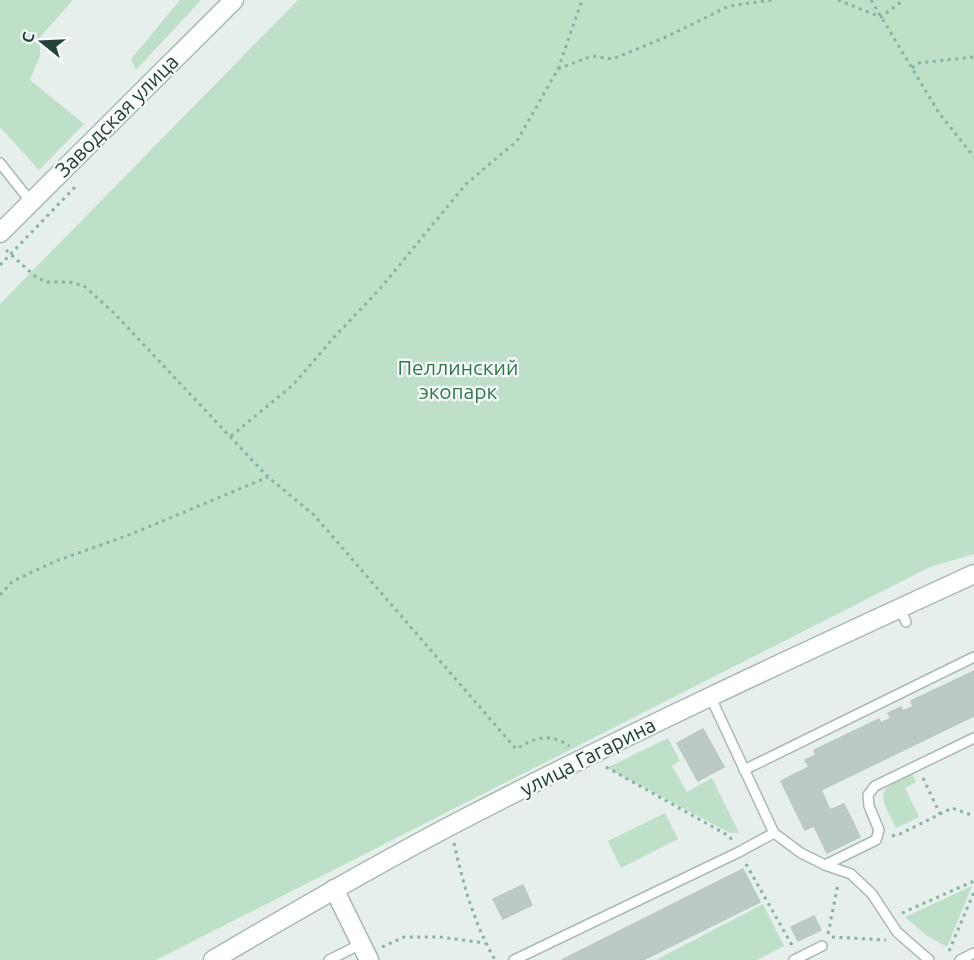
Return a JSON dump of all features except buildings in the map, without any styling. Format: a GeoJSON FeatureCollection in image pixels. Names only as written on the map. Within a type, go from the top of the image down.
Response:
{"type":"FeatureCollection","features":[{"type":"Feature","properties":{"kind":"street","name":"Заводская улица"},"geometry":{"type":"LineString","coordinates":[[0,233],[234,0]]}},
{"type":"Feature","properties":{"kind":"street","name":"улица Гагарина"},"geometry":{"type":"LineString","coordinates":[[213,960],[450,826],[710,696],[843,633],[903,615],[974,574]]}},
{"type":"Feature","properties":{"kind":"street"},"geometry":{"type":"LineString","coordinates":[[334,890],[366,953]]}},
{"type":"Feature","properties":{"kind":"lane"},"geometry":{"type":"LineString","coordinates":[[0,163],[31,202]]}},
{"type":"Feature","properties":{"kind":"lane"},"geometry":{"type":"LineString","coordinates":[[744,770],[974,657]]}},
{"type":"Feature","properties":{"kind":"lane"},"geometry":{"type":"LineString","coordinates":[[710,696],[774,833],[801,853],[851,874],[872,894],[897,932],[929,960]]}},
{"type":"Feature","properties":{"kind":"lane"},"geometry":{"type":"LineString","coordinates":[[825,865],[876,840],[879,830],[868,806],[868,795],[875,786],[974,738]]}},
{"type":"Feature","properties":{"kind":"lane"},"geometry":{"type":"LineString","coordinates":[[514,960],[774,833]]}},
{"type":"Feature","properties":{"kind":"lane"},"geometry":{"type":"LineString","coordinates":[[796,959],[813,956],[822,946]]}},
{"type":"Feature","properties":{"kind":"lane"},"geometry":{"type":"LineString","coordinates":[[329,960],[366,953]]}},
{"type":"Feature","properties":{"kind":"lane"},"geometry":{"type":"LineString","coordinates":[[960,960],[974,953]]}},
{"type":"Feature","properties":{"kind":"path"},"geometry":{"type":"LineString","coordinates":[[231,436],[293,385],[379,290],[466,184],[517,141],[558,69],[582,0]]}},
{"type":"Feature","properties":{"kind":"path"},"geometry":{"type":"LineString","coordinates":[[558,69],[591,56],[613,59],[666,37],[729,6],[772,0]]}},
{"type":"Feature","properties":{"kind":"path"},"geometry":{"type":"LineString","coordinates":[[838,0],[881,17]]}},
{"type":"Feature","properties":{"kind":"path"},"geometry":{"type":"LineString","coordinates":[[871,0],[939,113],[974,157]]}},
{"type":"Feature","properties":{"kind":"path"},"geometry":{"type":"LineString","coordinates":[[881,17],[904,0]]}},
{"type":"Feature","properties":{"kind":"path"},"geometry":{"type":"LineString","coordinates":[[912,68],[919,63],[974,57]]}},
{"type":"Feature","properties":{"kind":"path"},"geometry":{"type":"LineString","coordinates":[[0,245],[37,278],[47,282],[69,282],[84,286],[114,313],[268,477],[314,515],[516,749],[532,740],[548,736],[563,741],[587,757],[729,836],[796,959]]}},
{"type":"Feature","properties":{"kind":"path"},"geometry":{"type":"LineString","coordinates":[[0,595],[13,581],[56,561],[134,533],[268,477]]}},
{"type":"Feature","properties":{"kind":"path"},"geometry":{"type":"LineString","coordinates":[[917,765],[940,814]]}},
{"type":"Feature","properties":{"kind":"path"},"geometry":{"type":"LineString","coordinates":[[876,840],[900,834],[952,808],[974,816]]}},
{"type":"Feature","properties":{"kind":"path"},"geometry":{"type":"LineString","coordinates":[[450,826],[462,881],[485,943],[495,960]]}},
{"type":"Feature","properties":{"kind":"path"},"geometry":{"type":"LineString","coordinates":[[840,870],[828,937],[907,941]]}},
{"type":"Feature","properties":{"kind":"path"},"geometry":{"type":"LineString","coordinates":[[889,919],[974,881]]}},
{"type":"Feature","properties":{"kind":"path"},"geometry":{"type":"LineString","coordinates":[[945,960],[974,892]]}},
{"type":"Feature","properties":{"kind":"path"},"geometry":{"type":"LineString","coordinates":[[366,953],[404,937],[440,937],[485,943]]}},
{"type":"Feature","properties":{"kind":"green space"},"geometry":{"type":"Polygon","coordinates":[[[0,0],[73,0],[40,37],[40,56],[30,80],[84,124],[39,170],[0,127],[0,0]]]}},
{"type":"Feature","properties":{"kind":"green space"},"geometry":{"type":"Polygon","coordinates":[[[180,0],[201,0],[136,70],[131,59],[180,0]]]}},
{"type":"Feature","properties":{"kind":"green space","name":"Пеллинский экопарк"},"geometry":{"type":"Polygon","coordinates":[[[298,0],[974,0],[974,554],[930,567],[156,960],[0,960],[0,304],[298,0]]]}},
{"type":"Feature","properties":{"kind":"green space"},"geometry":{"type":"Polygon","coordinates":[[[668,738],[680,761],[672,766],[687,792],[712,778],[739,833],[730,833],[607,768],[668,738]]]}},
{"type":"Feature","properties":{"kind":"green space"},"geometry":{"type":"Polygon","coordinates":[[[912,774],[916,782],[905,788],[919,817],[896,828],[883,795],[891,785],[912,774]]]}},
{"type":"Feature","properties":{"kind":"green space"},"geometry":{"type":"Polygon","coordinates":[[[665,813],[678,839],[621,868],[608,841],[665,813]]]}},
{"type":"Feature","properties":{"kind":"green space"},"geometry":{"type":"Polygon","coordinates":[[[972,886],[947,947],[926,935],[905,917],[972,886]]]}},
{"type":"Feature","properties":{"kind":"green space"},"geometry":{"type":"Polygon","coordinates":[[[763,904],[784,946],[757,960],[656,960],[763,904]]]}}]}
